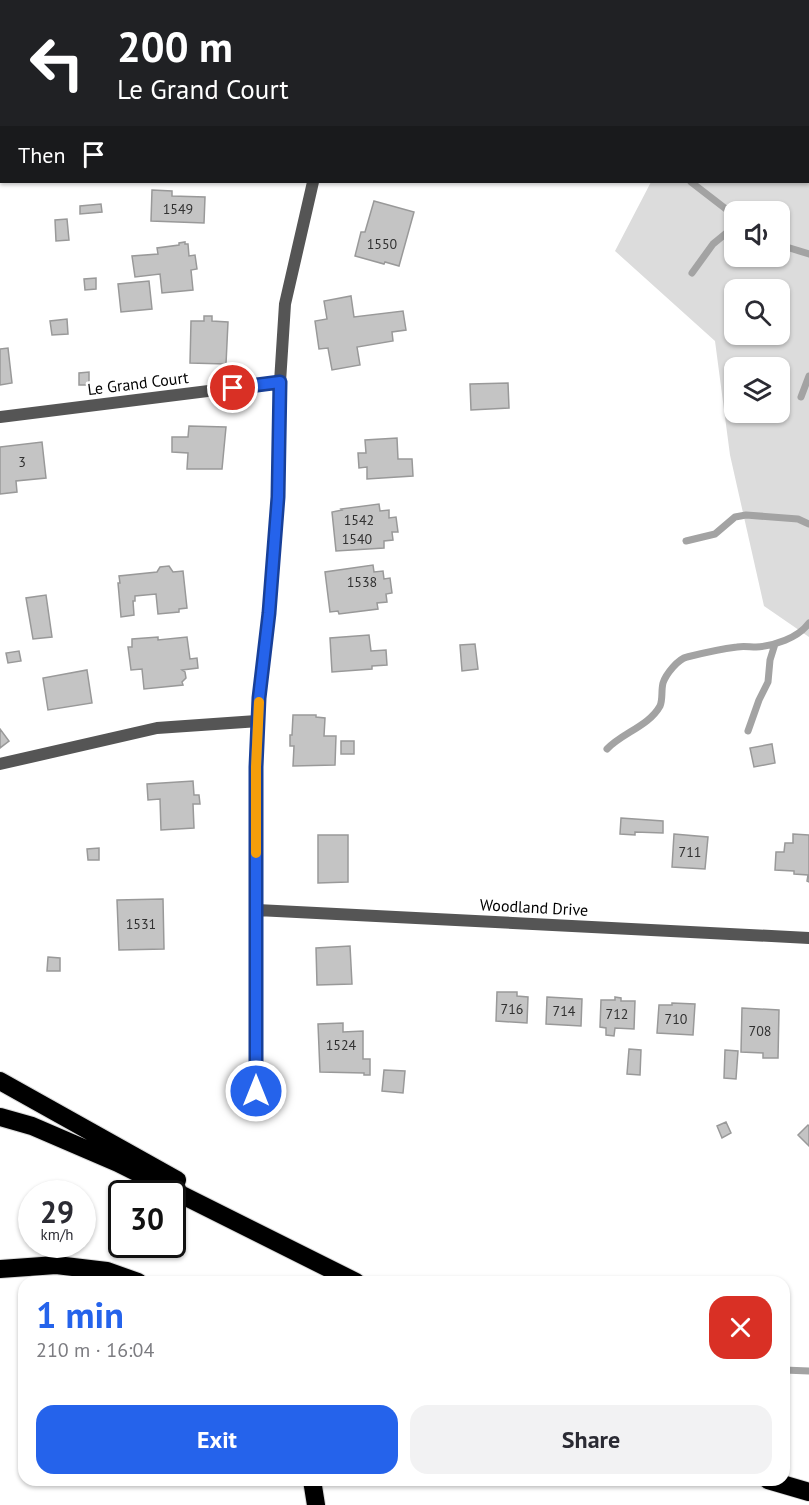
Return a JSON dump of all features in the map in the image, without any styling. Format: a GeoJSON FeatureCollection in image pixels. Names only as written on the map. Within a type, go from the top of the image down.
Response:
{"type":"FeatureCollection","features":[{"type":"Feature","properties":{"kind":"highway"},"geometry":{"type":"LineString","coordinates":[[0,1081],[335,1271]]}},
{"type":"Feature","properties":{"kind":"highway"},"geometry":{"type":"LineString","coordinates":[[0,1117],[32,1126],[118,1163],[345,1276]]}},
{"type":"Feature","properties":{"kind":"highway"},"geometry":{"type":"LineString","coordinates":[[0,1269],[56,1265],[107,1271],[121,1276]]}},
{"type":"Feature","properties":{"kind":"highway"},"geometry":{"type":"LineString","coordinates":[[313,1486],[316,1505]]}},
{"type":"Feature","properties":{"kind":"highway"},"geometry":{"type":"LineString","coordinates":[[788,1486],[809,1492]]}},
{"type":"Feature","properties":{"kind":"street"},"geometry":{"type":"LineString","coordinates":[[256,1091],[258,721],[278,497],[280,382],[285,304],[313,183]]}},
{"type":"Feature","properties":{"kind":"street","name":"Le Grand Court"},"geometry":{"type":"LineString","coordinates":[[0,417],[280,382]]}},
{"type":"Feature","properties":{"kind":"street"},"geometry":{"type":"LineString","coordinates":[[0,764],[157,728],[258,721]]}},
{"type":"Feature","properties":{"kind":"street","name":"Woodland Drive"},"geometry":{"type":"LineString","coordinates":[[257,910],[809,938]]}},
{"type":"Feature","properties":{"kind":"shaded area"},"geometry":{"type":"Polygon","coordinates":[[[650,183],[809,183],[809,637],[764,606],[730,455],[726,423],[790,423],[790,357],[724,357],[724,409],[715,341],[615,251],[650,183]]]}},
{"type":"Feature","properties":{"kind":"building"},"geometry":{"type":"Polygon","coordinates":[[[152,190],[172,191],[172,196],[205,197],[204,223],[151,221],[152,190]]]}},
{"type":"Feature","properties":{"kind":"building"},"geometry":{"type":"Polygon","coordinates":[[[374,201],[414,212],[399,266],[355,256],[361,232],[365,232],[374,201]]]}},
{"type":"Feature","properties":{"kind":"building"},"geometry":{"type":"Polygon","coordinates":[[[101,204],[102,212],[80,214],[80,206],[101,204]]]}},
{"type":"Feature","properties":{"kind":"building"},"geometry":{"type":"Polygon","coordinates":[[[67,219],[69,240],[56,241],[55,220],[67,219]]]}},
{"type":"Feature","properties":{"kind":"building"},"geometry":{"type":"Polygon","coordinates":[[[185,242],[188,244],[189,256],[195,255],[197,269],[191,270],[193,290],[162,293],[160,274],[135,277],[132,256],[158,254],[157,248],[185,242]]]}},
{"type":"Feature","properties":{"kind":"building"},"geometry":{"type":"Polygon","coordinates":[[[96,278],[96,289],[85,290],[84,279],[96,278]]]}},
{"type":"Feature","properties":{"kind":"building"},"geometry":{"type":"Polygon","coordinates":[[[149,281],[152,309],[121,312],[118,284],[149,281]]]}},
{"type":"Feature","properties":{"kind":"building"},"geometry":{"type":"Polygon","coordinates":[[[351,296],[354,317],[403,311],[406,330],[392,332],[393,341],[357,347],[360,365],[332,370],[328,348],[319,349],[315,321],[327,319],[324,301],[351,296]]]}},
{"type":"Feature","properties":{"kind":"building"},"geometry":{"type":"Polygon","coordinates":[[[204,316],[212,316],[212,321],[228,322],[226,364],[190,363],[191,321],[204,321],[204,316]]]}},
{"type":"Feature","properties":{"kind":"building"},"geometry":{"type":"Polygon","coordinates":[[[67,319],[68,334],[52,335],[50,321],[67,319]]]}},
{"type":"Feature","properties":{"kind":"building"},"geometry":{"type":"Polygon","coordinates":[[[8,348],[12,383],[0,385],[0,349],[8,348]]]}},
{"type":"Feature","properties":{"kind":"building"},"geometry":{"type":"Polygon","coordinates":[[[89,372],[89,385],[79,385],[79,373],[89,372]]]}},
{"type":"Feature","properties":{"kind":"building"},"geometry":{"type":"Polygon","coordinates":[[[508,383],[509,408],[471,410],[470,384],[508,383]]]}},
{"type":"Feature","properties":{"kind":"building"},"geometry":{"type":"Polygon","coordinates":[[[189,426],[226,427],[222,469],[187,469],[188,453],[172,452],[172,437],[188,437],[189,426]]]}},
{"type":"Feature","properties":{"kind":"building"},"geometry":{"type":"Polygon","coordinates":[[[397,438],[398,459],[412,459],[413,476],[367,479],[367,467],[359,468],[358,453],[366,453],[365,440],[397,438]]]}},
{"type":"Feature","properties":{"kind":"building"},"geometry":{"type":"Polygon","coordinates":[[[42,442],[46,478],[16,481],[17,492],[0,494],[0,447],[42,442]]]}},
{"type":"Feature","properties":{"kind":"building"},"geometry":{"type":"Polygon","coordinates":[[[379,504],[380,511],[389,510],[389,518],[396,517],[398,532],[392,532],[393,540],[384,541],[384,548],[336,551],[332,512],[379,504]]]}},
{"type":"Feature","properties":{"kind":"building"},"geometry":{"type":"Polygon","coordinates":[[[373,565],[374,572],[383,571],[384,579],[390,578],[392,593],[386,594],[387,602],[377,603],[378,609],[339,614],[338,611],[330,612],[325,572],[373,565]]]}},
{"type":"Feature","properties":{"kind":"building"},"geometry":{"type":"Polygon","coordinates":[[[169,566],[173,572],[183,571],[187,608],[179,609],[179,612],[158,614],[156,594],[135,596],[134,615],[121,617],[119,576],[157,572],[160,567],[169,566]]]}},
{"type":"Feature","properties":{"kind":"building"},"geometry":{"type":"Polygon","coordinates":[[[46,595],[52,637],[33,639],[26,598],[46,595]]]}},
{"type":"Feature","properties":{"kind":"building"},"geometry":{"type":"Polygon","coordinates":[[[369,635],[371,651],[386,650],[387,665],[372,666],[372,669],[332,672],[330,638],[369,635]]]}},
{"type":"Feature","properties":{"kind":"building"},"geometry":{"type":"Polygon","coordinates":[[[158,637],[158,640],[187,637],[190,659],[197,658],[198,668],[182,670],[186,678],[182,682],[183,685],[144,689],[142,669],[131,670],[128,647],[132,647],[132,639],[158,637]]]}},
{"type":"Feature","properties":{"kind":"building"},"geometry":{"type":"Polygon","coordinates":[[[475,644],[478,669],[462,671],[460,645],[475,644]]]}},
{"type":"Feature","properties":{"kind":"building"},"geometry":{"type":"Polygon","coordinates":[[[19,651],[21,661],[8,663],[6,653],[19,651]]]}},
{"type":"Feature","properties":{"kind":"building"},"geometry":{"type":"Polygon","coordinates":[[[87,670],[92,703],[48,710],[43,678],[87,670]]]}},
{"type":"Feature","properties":{"kind":"building"},"geometry":{"type":"Polygon","coordinates":[[[293,715],[316,715],[316,717],[325,718],[324,736],[336,736],[335,765],[293,766],[294,746],[290,746],[290,735],[292,735],[293,715]]]}},
{"type":"Feature","properties":{"kind":"building"},"geometry":{"type":"Polygon","coordinates":[[[0,729],[9,741],[0,748],[0,729]]]}},
{"type":"Feature","properties":{"kind":"building"},"geometry":{"type":"Polygon","coordinates":[[[341,741],[354,741],[354,754],[341,754],[341,741]]]}},
{"type":"Feature","properties":{"kind":"building"},"geometry":{"type":"Polygon","coordinates":[[[772,744],[775,763],[754,767],[750,748],[772,744]]]}},
{"type":"Feature","properties":{"kind":"building"},"geometry":{"type":"Polygon","coordinates":[[[193,781],[194,795],[199,795],[200,804],[193,804],[194,828],[161,830],[160,799],[148,800],[147,784],[193,781]]]}},
{"type":"Feature","properties":{"kind":"building"},"geometry":{"type":"Polygon","coordinates":[[[621,818],[663,821],[663,833],[620,834],[621,818]]]}},
{"type":"Feature","properties":{"kind":"building"},"geometry":{"type":"Polygon","coordinates":[[[674,834],[708,837],[705,869],[672,867],[674,834]]]}},
{"type":"Feature","properties":{"kind":"building"},"geometry":{"type":"Polygon","coordinates":[[[793,834],[809,835],[809,882],[807,881],[808,875],[794,874],[794,871],[775,870],[776,852],[784,852],[785,843],[793,843],[793,834]]]}},
{"type":"Feature","properties":{"kind":"building"},"geometry":{"type":"Polygon","coordinates":[[[318,835],[348,835],[348,882],[318,883],[318,835]]]}},
{"type":"Feature","properties":{"kind":"building"},"geometry":{"type":"Polygon","coordinates":[[[99,848],[99,860],[88,860],[87,849],[99,848]]]}},
{"type":"Feature","properties":{"kind":"building"},"geometry":{"type":"Polygon","coordinates":[[[163,899],[164,949],[119,950],[117,900],[163,899]]]}},
{"type":"Feature","properties":{"kind":"building"},"geometry":{"type":"Polygon","coordinates":[[[350,946],[352,984],[317,985],[316,948],[350,946]]]}},
{"type":"Feature","properties":{"kind":"building"},"geometry":{"type":"Polygon","coordinates":[[[48,957],[60,958],[60,971],[47,971],[48,957]]]}},
{"type":"Feature","properties":{"kind":"building"},"geometry":{"type":"Polygon","coordinates":[[[497,992],[517,992],[517,996],[528,997],[527,1023],[496,1021],[497,992]]]}},
{"type":"Feature","properties":{"kind":"building"},"geometry":{"type":"Polygon","coordinates":[[[547,997],[582,999],[581,1026],[546,1024],[547,997]]]}},
{"type":"Feature","properties":{"kind":"building"},"geometry":{"type":"Polygon","coordinates":[[[615,997],[621,998],[621,1001],[635,1001],[634,1029],[615,1028],[614,1036],[606,1035],[606,1028],[600,1027],[601,1000],[615,1000],[615,997]]]}},
{"type":"Feature","properties":{"kind":"building"},"geometry":{"type":"Polygon","coordinates":[[[672,1003],[695,1004],[693,1035],[657,1033],[659,1005],[672,1005],[672,1003]]]}},
{"type":"Feature","properties":{"kind":"building"},"geometry":{"type":"Polygon","coordinates":[[[742,1008],[779,1010],[778,1058],[763,1058],[763,1053],[741,1052],[742,1008]]]}},
{"type":"Feature","properties":{"kind":"building"},"geometry":{"type":"Polygon","coordinates":[[[343,1023],[343,1032],[363,1031],[363,1059],[370,1059],[370,1075],[320,1072],[318,1024],[343,1023]]]}},
{"type":"Feature","properties":{"kind":"building"},"geometry":{"type":"Polygon","coordinates":[[[629,1049],[641,1050],[640,1075],[627,1074],[629,1049]]]}},
{"type":"Feature","properties":{"kind":"building"},"geometry":{"type":"Polygon","coordinates":[[[725,1050],[738,1051],[736,1079],[724,1078],[725,1050]]]}},
{"type":"Feature","properties":{"kind":"building"},"geometry":{"type":"Polygon","coordinates":[[[384,1070],[405,1071],[403,1093],[382,1091],[384,1070]]]}},
{"type":"Feature","properties":{"kind":"building"},"geometry":{"type":"Polygon","coordinates":[[[726,1122],[731,1133],[722,1138],[717,1126],[726,1122]]]}},
{"type":"Feature","properties":{"kind":"building"},"geometry":{"type":"Polygon","coordinates":[[[809,1126],[809,1146],[798,1135],[809,1126]]]}},
{"type":"Feature","properties":{"kind":"waterway"},"geometry":{"type":"LineString","coordinates":[[692,183],[724,208]]}},
{"type":"Feature","properties":{"kind":"waterway"},"geometry":{"type":"LineString","coordinates":[[692,273],[713,244],[724,235]]}},
{"type":"Feature","properties":{"kind":"waterway"},"geometry":{"type":"LineString","coordinates":[[790,248],[809,254]]}},
{"type":"Feature","properties":{"kind":"waterway"},"geometry":{"type":"LineString","coordinates":[[801,397],[809,376]]}},
{"type":"Feature","properties":{"kind":"waterway"},"geometry":{"type":"LineString","coordinates":[[686,541],[715,534],[735,517],[746,515],[798,519],[809,524]]}},
{"type":"Feature","properties":{"kind":"waterway"},"geometry":{"type":"LineString","coordinates":[[607,749],[655,713],[661,703],[662,686],[665,679],[673,667],[684,658],[725,649],[778,643],[799,633],[809,623]]}},
{"type":"Feature","properties":{"kind":"waterway"},"geometry":{"type":"LineString","coordinates":[[748,731],[768,682],[770,660],[775,644]]}},
{"type":"Feature","properties":{"kind":"waterway"},"geometry":{"type":"LineString","coordinates":[[790,1370],[809,1371]]}},
{"type":"Feature","properties":{"kind":"slow traffic"},"geometry":{"type":"LineString","coordinates":[[256,853],[259,702]]}},
{"type":"Feature","properties":{"kind":"route"},"geometry":{"type":"LineString","coordinates":[[233,388],[280,382],[278,497],[269,613],[259,698],[256,767],[256,1091]]}}]}
